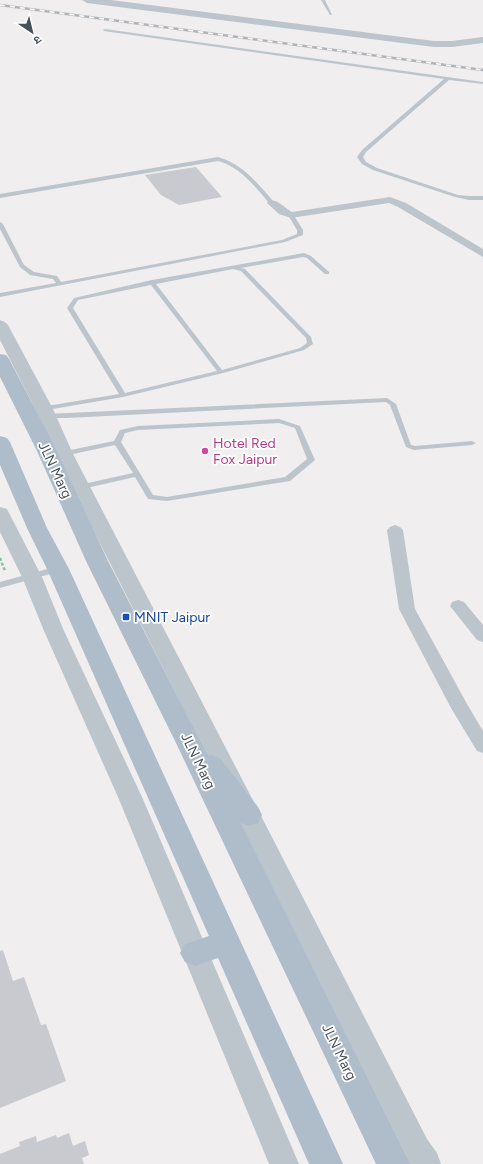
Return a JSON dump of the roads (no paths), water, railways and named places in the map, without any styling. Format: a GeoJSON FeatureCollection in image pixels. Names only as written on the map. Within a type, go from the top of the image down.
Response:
{"type":"FeatureCollection","features":[{"type":"Feature","properties":{"kind":"main road","name":"JLN Marg"},"geometry":{"type":"LineString","coordinates":[[0,359],[36,413],[107,558],[189,743],[393,1164]]}},
{"type":"Feature","properties":{"kind":"main road"},"geometry":{"type":"LineString","coordinates":[[0,442],[37,528],[58,569],[326,1164]]}},
{"type":"Feature","properties":{"kind":"main road"},"geometry":{"type":"LineString","coordinates":[[189,743],[206,758],[249,815]]}},
{"type":"Feature","properties":{"kind":"main road"},"geometry":{"type":"LineString","coordinates":[[194,953],[226,943]]}},
{"type":"Feature","properties":{"kind":"street"},"geometry":{"type":"LineString","coordinates":[[87,0],[434,44],[465,43],[483,40]]}},
{"type":"Feature","properties":{"kind":"street"},"geometry":{"type":"LineString","coordinates":[[272,203],[283,212],[290,215],[390,200],[402,205],[483,254]]}},
{"type":"Feature","properties":{"kind":"street"},"geometry":{"type":"LineString","coordinates":[[0,325],[36,413],[64,454],[82,487],[107,558],[249,815],[416,1150],[426,1164]]}},
{"type":"Feature","properties":{"kind":"street"},"geometry":{"type":"LineString","coordinates":[[0,513],[32,577],[54,631],[130,797],[194,953],[284,1164]]}},
{"type":"Feature","properties":{"kind":"street"},"geometry":{"type":"LineString","coordinates":[[395,530],[407,609],[460,708],[483,746]]}},
{"type":"Feature","properties":{"kind":"street"},"geometry":{"type":"LineString","coordinates":[[458,606],[483,636]]}},
{"type":"Feature","properties":{"kind":"lane"},"geometry":{"type":"LineString","coordinates":[[323,0],[331,14]]}},
{"type":"Feature","properties":{"kind":"lane"},"geometry":{"type":"LineString","coordinates":[[105,30],[483,83]]}},
{"type":"Feature","properties":{"kind":"lane"},"geometry":{"type":"LineString","coordinates":[[448,78],[364,151],[360,157],[364,163],[375,169],[457,196],[483,198]]}},
{"type":"Feature","properties":{"kind":"lane"},"geometry":{"type":"LineString","coordinates":[[0,196],[218,159],[227,160],[242,171],[272,203]]}},
{"type":"Feature","properties":{"kind":"lane"},"geometry":{"type":"LineString","coordinates":[[0,295],[259,247],[291,239],[300,235],[300,230],[290,215]]}},
{"type":"Feature","properties":{"kind":"lane"},"geometry":{"type":"LineString","coordinates":[[0,224],[22,266],[32,274],[55,277],[60,284]]}},
{"type":"Feature","properties":{"kind":"lane"},"geometry":{"type":"LineString","coordinates":[[123,395],[70,308],[76,298],[152,282],[304,255],[309,257],[327,273]]}},
{"type":"Feature","properties":{"kind":"lane"},"geometry":{"type":"LineString","coordinates":[[36,413],[123,395],[221,372],[302,349],[310,344],[309,338],[243,270],[233,267]]}},
{"type":"Feature","properties":{"kind":"lane"},"geometry":{"type":"LineString","coordinates":[[152,282],[221,372]]}},
{"type":"Feature","properties":{"kind":"lane"},"geometry":{"type":"LineString","coordinates":[[36,413],[74,416],[387,400],[393,404],[408,446],[414,448],[472,443]]}},
{"type":"Feature","properties":{"kind":"lane"},"geometry":{"type":"LineString","coordinates":[[280,421],[298,427],[311,460],[287,479],[167,499],[151,497],[117,442],[122,431],[138,428],[280,421]]}},
{"type":"Feature","properties":{"kind":"lane"},"geometry":{"type":"LineString","coordinates":[[64,454],[117,442]]}},
{"type":"Feature","properties":{"kind":"lane"},"geometry":{"type":"LineString","coordinates":[[82,487],[136,475]]}},
{"type":"Feature","properties":{"kind":"lane"},"geometry":{"type":"LineString","coordinates":[[0,585],[58,569]]}},
{"type":"Feature","properties":{"kind":"railway"},"geometry":{"type":"LineString","coordinates":[[0,5],[483,70]]}},
{"type":"Feature","properties":{"kind":"place","name":"Hotel Red Fox Jaipur"},"geometry":{"type":"Point","coordinates":[205,451]}},
{"type":"Feature","properties":{"kind":"place","name":"MNIT Jaipur"},"geometry":{"type":"Point","coordinates":[126,617]}}]}
